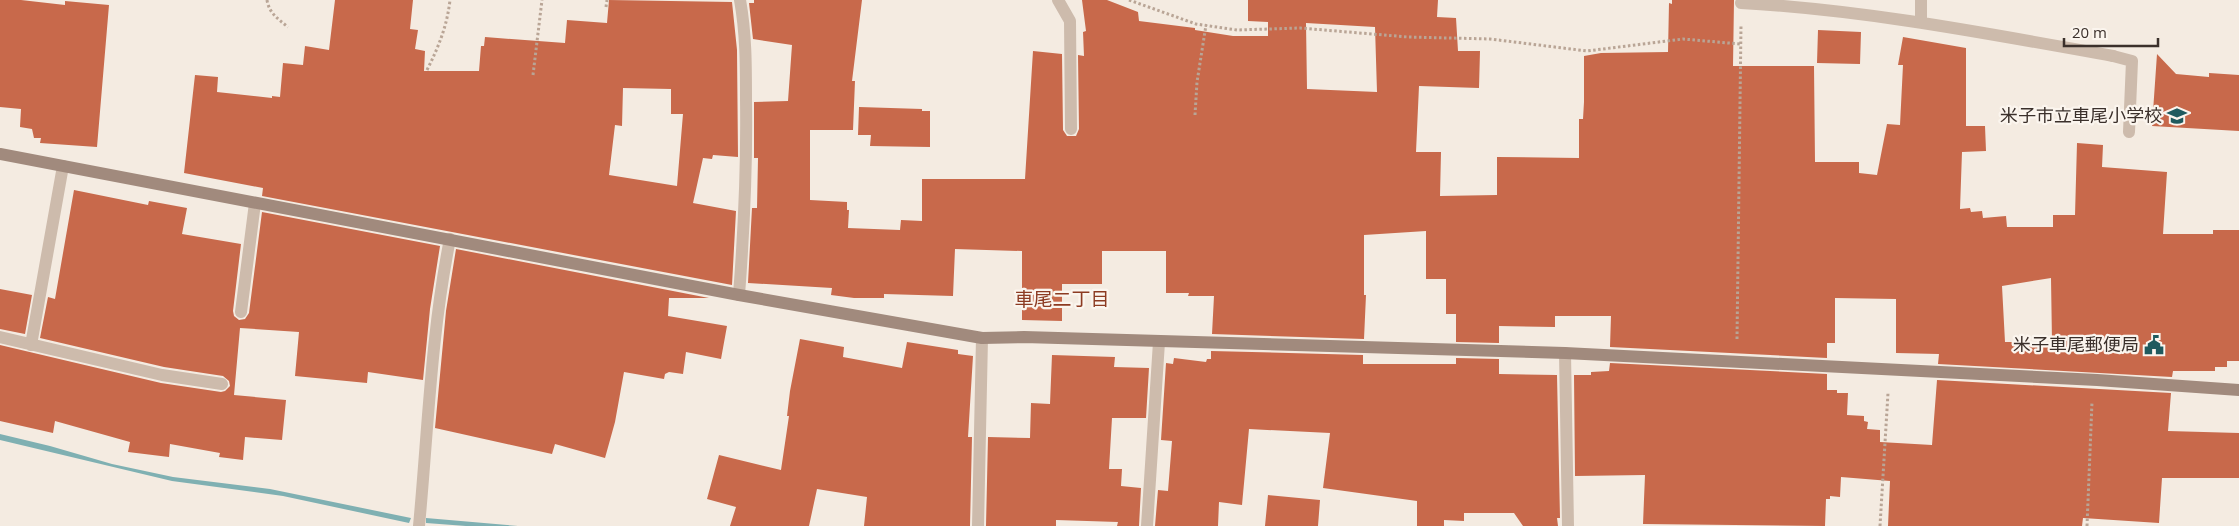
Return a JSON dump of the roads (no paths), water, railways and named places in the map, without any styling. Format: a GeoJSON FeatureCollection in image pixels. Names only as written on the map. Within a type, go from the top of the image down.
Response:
{"type":"FeatureCollection","features":[{"type":"Feature","properties":{"kind":"street"},"geometry":{"type":"LineString","coordinates":[[739,295],[747,140],[745,28],[740,0]]}},
{"type":"Feature","properties":{"kind":"street"},"geometry":{"type":"LineString","coordinates":[[1058,0],[1070,21],[1071,129]]}},
{"type":"Feature","properties":{"kind":"street"},"geometry":{"type":"LineString","coordinates":[[1921,0],[1921,22]]}},
{"type":"Feature","properties":{"kind":"street"},"geometry":{"type":"LineString","coordinates":[[1742,3],[1804,6],[1921,22],[2132,61],[2129,132]]}},
{"type":"Feature","properties":{"kind":"street"},"geometry":{"type":"LineString","coordinates":[[0,154],[739,295],[982,338],[1565,353],[2093,380],[2239,390]]}},
{"type":"Feature","properties":{"kind":"street"},"geometry":{"type":"LineString","coordinates":[[32,344],[63,166]]}},
{"type":"Feature","properties":{"kind":"street"},"geometry":{"type":"LineString","coordinates":[[241,312],[255,203]]}},
{"type":"Feature","properties":{"kind":"street"},"geometry":{"type":"LineString","coordinates":[[419,526],[432,379],[434,332],[450,239]]}},
{"type":"Feature","properties":{"kind":"street"},"geometry":{"type":"LineString","coordinates":[[0,337],[162,375],[222,384]]}},
{"type":"Feature","properties":{"kind":"street"},"geometry":{"type":"LineString","coordinates":[[978,526],[982,338]]}},
{"type":"Feature","properties":{"kind":"street"},"geometry":{"type":"LineString","coordinates":[[1147,526],[1159,342]]}},
{"type":"Feature","properties":{"kind":"street"},"geometry":{"type":"LineString","coordinates":[[1565,353],[1568,526]]}},
{"type":"Feature","properties":{"kind":"water"},"geometry":{"type":"Polygon","coordinates":[[[0,434],[112,464],[173,477],[270,489],[411,518],[409,523],[283,496],[172,481],[0,440],[0,434]]]}},
{"type":"Feature","properties":{"kind":"water"},"geometry":{"type":"Polygon","coordinates":[[[426,518],[518,526],[466,526],[426,523],[426,518]]]}},
{"type":"Feature","properties":{"kind":"place","name":"米子市立車尾小学校"},"geometry":{"type":"Point","coordinates":[2177,116]}},
{"type":"Feature","properties":{"kind":"place","name":"米子車尾郵便局"},"geometry":{"type":"Point","coordinates":[2154,345]}},
{"type":"Feature","properties":{"kind":"district","name":"車尾二丁目"},"geometry":{"type":"Point","coordinates":[1062,299]}}]}
